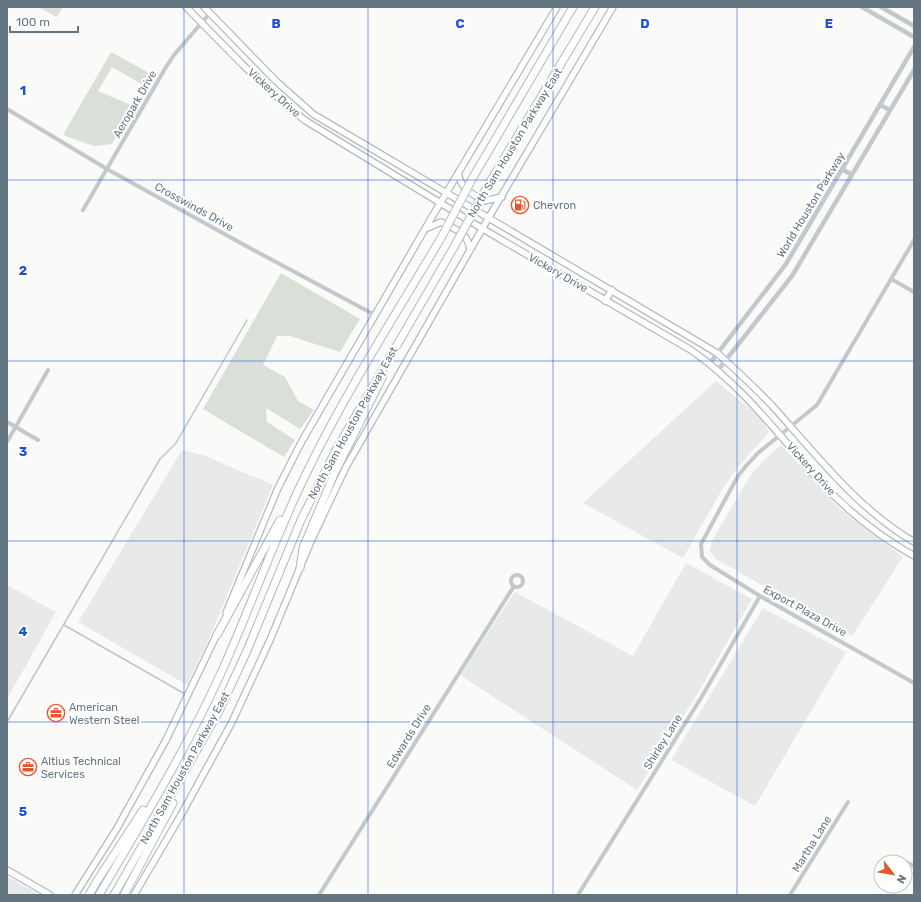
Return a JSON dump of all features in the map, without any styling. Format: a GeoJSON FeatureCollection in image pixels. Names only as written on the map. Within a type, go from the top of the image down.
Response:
{"type":"FeatureCollection","features":[{"type":"Feature","properties":{"kind":"highway","name":"North Sam Houston Parkway East"},"geometry":{"type":"LineString","coordinates":[[99,895],[182,750],[221,673],[276,540],[306,474],[347,398],[441,238],[472,179],[571,7]]}},
{"type":"Feature","properties":{"kind":"highway","name":"North Sam Houston Parkway East"},"geometry":{"type":"LineString","coordinates":[[114,894],[209,729],[246,653],[312,496],[341,441],[405,328],[454,247],[487,187],[595,7]]}},
{"type":"Feature","properties":{"kind":"highway"},"geometry":{"type":"LineString","coordinates":[[300,568],[303,548],[336,472],[405,328]]}},
{"type":"Feature","properties":{"kind":"highway"},"geometry":{"type":"LineString","coordinates":[[217,635],[306,474]]}},
{"type":"Feature","properties":{"kind":"highway"},"geometry":{"type":"LineString","coordinates":[[124,895],[209,729]]}},
{"type":"Feature","properties":{"kind":"highway"},"geometry":{"type":"LineString","coordinates":[[90,895],[97,881],[182,750]]}},
{"type":"Feature","properties":{"kind":"main road","name":"Vickery Drive"},"geometry":{"type":"LineString","coordinates":[[186,7],[243,65],[290,109],[306,121],[441,204],[710,363],[780,434],[815,476],[837,498],[863,521],[914,556]]}},
{"type":"Feature","properties":{"kind":"main road","name":"Vickery Drive"},"geometry":{"type":"LineString","coordinates":[[204,7],[276,81],[313,114],[717,353],[762,395],[847,490],[879,518],[914,542]]}},
{"type":"Feature","properties":{"kind":"main road"},"geometry":{"type":"LineString","coordinates":[[75,895],[116,830],[166,740],[217,635],[278,488],[317,415],[441,204],[446,193],[557,7]]}},
{"type":"Feature","properties":{"kind":"main road","name":"North Sam Houston Parkway East"},"geometry":{"type":"LineString","coordinates":[[134,895],[181,815],[232,722],[270,640],[300,568],[346,467],[489,217],[613,7]]}},
{"type":"Feature","properties":{"kind":"main road"},"geometry":{"type":"LineString","coordinates":[[269,88],[276,81]]}},
{"type":"Feature","properties":{"kind":"main road"},"geometry":{"type":"LineString","coordinates":[[371,162],[377,153]]}},
{"type":"Feature","properties":{"kind":"main road"},"geometry":{"type":"LineString","coordinates":[[458,173],[460,182],[464,189],[484,201],[493,201],[502,197]]}},
{"type":"Feature","properties":{"kind":"main road"},"geometry":{"type":"LineString","coordinates":[[425,229],[442,222],[466,236],[469,241],[470,250]]}},
{"type":"Feature","properties":{"kind":"main road"},"geometry":{"type":"LineString","coordinates":[[605,301],[612,290]]}},
{"type":"Feature","properties":{"kind":"main road"},"geometry":{"type":"LineString","coordinates":[[664,335],[670,325]]}},
{"type":"Feature","properties":{"kind":"main road"},"geometry":{"type":"LineString","coordinates":[[7,870],[50,895]]}},
{"type":"Feature","properties":{"kind":"main road"},"geometry":{"type":"LineString","coordinates":[[86,879],[87,888],[90,895]]}},
{"type":"Feature","properties":{"kind":"street"},"geometry":{"type":"LineString","coordinates":[[862,7],[914,37]]}},
{"type":"Feature","properties":{"kind":"street"},"geometry":{"type":"LineString","coordinates":[[882,7],[914,26]]}},
{"type":"Feature","properties":{"kind":"street","name":"Aeropark Drive"},"geometry":{"type":"LineString","coordinates":[[83,210],[166,67],[210,13]]}},
{"type":"Feature","properties":{"kind":"street","name":"World Houston Parkway"},"geometry":{"type":"LineString","coordinates":[[710,363],[763,296],[800,242],[914,47]]}},
{"type":"Feature","properties":{"kind":"street","name":"World Houston Parkway"},"geometry":{"type":"LineString","coordinates":[[718,370],[792,276],[914,70]]}},
{"type":"Feature","properties":{"kind":"street"},"geometry":{"type":"LineString","coordinates":[[880,105],[890,110]]}},
{"type":"Feature","properties":{"kind":"street","name":"Crosswinds Drive"},"geometry":{"type":"LineString","coordinates":[[7,109],[107,169],[375,315]]}},
{"type":"Feature","properties":{"kind":"street"},"geometry":{"type":"LineString","coordinates":[[842,169],[852,175]]}},
{"type":"Feature","properties":{"kind":"street"},"geometry":{"type":"LineString","coordinates":[[780,434],[817,405],[914,240]]}},
{"type":"Feature","properties":{"kind":"street"},"geometry":{"type":"LineString","coordinates":[[800,242],[810,247]]}},
{"type":"Feature","properties":{"kind":"street"},"geometry":{"type":"LineString","coordinates":[[891,279],[914,292]]}},
{"type":"Feature","properties":{"kind":"street"},"geometry":{"type":"LineString","coordinates":[[763,296],[772,303]]}},
{"type":"Feature","properties":{"kind":"street"},"geometry":{"type":"LineString","coordinates":[[7,442],[48,370]]}},
{"type":"Feature","properties":{"kind":"street"},"geometry":{"type":"LineString","coordinates":[[7,422],[38,440]]}},
{"type":"Feature","properties":{"kind":"street","name":"Export Plaza Drive"},"geometry":{"type":"LineString","coordinates":[[780,434],[758,453],[738,476],[701,544],[702,557],[710,565],[760,596],[914,683]]}},
{"type":"Feature","properties":{"kind":"street","name":"Edwards Drive"},"geometry":{"type":"LineString","coordinates":[[319,895],[514,586]]}},
{"type":"Feature","properties":{"kind":"street","name":"Shirley Lane"},"geometry":{"type":"LineString","coordinates":[[578,895],[701,698],[760,596]]}},
{"type":"Feature","properties":{"kind":"street","name":"Martha Lane"},"geometry":{"type":"LineString","coordinates":[[790,895],[848,802]]}},
{"type":"Feature","properties":{"kind":"shaded area"},"geometry":{"type":"Polygon","coordinates":[[[38,7],[63,7],[57,17],[38,7]]]}},
{"type":"Feature","properties":{"kind":"shaded area"},"geometry":{"type":"Polygon","coordinates":[[[111,52],[153,75],[145,86],[112,67],[98,91],[133,106],[112,144],[94,146],[63,135],[111,52]]]}},
{"type":"Feature","properties":{"kind":"shaded area"},"geometry":{"type":"Polygon","coordinates":[[[281,273],[360,319],[340,352],[290,336],[277,336],[263,365],[285,377],[298,401],[314,410],[300,429],[266,408],[267,422],[295,440],[284,457],[203,409],[281,273]]]}},
{"type":"Feature","properties":{"kind":"shaded area"},"geometry":{"type":"Polygon","coordinates":[[[716,381],[759,416],[769,432],[738,467],[723,488],[683,558],[583,503],[716,381]]]}},
{"type":"Feature","properties":{"kind":"shaded area"},"geometry":{"type":"Polygon","coordinates":[[[781,445],[839,508],[903,557],[852,636],[716,559],[709,550],[713,539],[750,476],[764,460],[781,445]]]}},
{"type":"Feature","properties":{"kind":"shaded area"},"geometry":{"type":"Polygon","coordinates":[[[182,450],[203,455],[273,485],[206,646],[187,685],[78,622],[182,450]]]}},
{"type":"Feature","properties":{"kind":"shaded area"},"geometry":{"type":"Polygon","coordinates":[[[686,563],[752,599],[698,693],[637,790],[460,675],[515,592],[633,656],[686,563]]]}},
{"type":"Feature","properties":{"kind":"shaded area"},"geometry":{"type":"Polygon","coordinates":[[[7,585],[56,612],[7,699],[7,585]]]}},
{"type":"Feature","properties":{"kind":"shaded area"},"geometry":{"type":"Polygon","coordinates":[[[763,608],[846,652],[755,806],[671,760],[763,608]]]}},
{"type":"Feature","properties":{"kind":"shaded area"},"geometry":{"type":"Polygon","coordinates":[[[7,876],[38,894],[38,895],[7,895],[7,876]]]}},
{"type":"Feature","properties":{"kind":"waterway"},"geometry":{"type":"LineString","coordinates":[[7,722],[160,459],[176,443],[247,320]]}},
{"type":"Feature","properties":{"kind":"waterway"},"geometry":{"type":"LineString","coordinates":[[64,625],[185,694]]}},
{"type":"Feature","properties":{"kind":"place","name":"Chevron"},"geometry":{"type":"Point","coordinates":[520,205]}},
{"type":"Feature","properties":{"kind":"place","name":"American Western Steel"},"geometry":{"type":"Point","coordinates":[56,713]}},
{"type":"Feature","properties":{"kind":"place","name":"Altius Technical Services"},"geometry":{"type":"Point","coordinates":[28,767]}}]}
